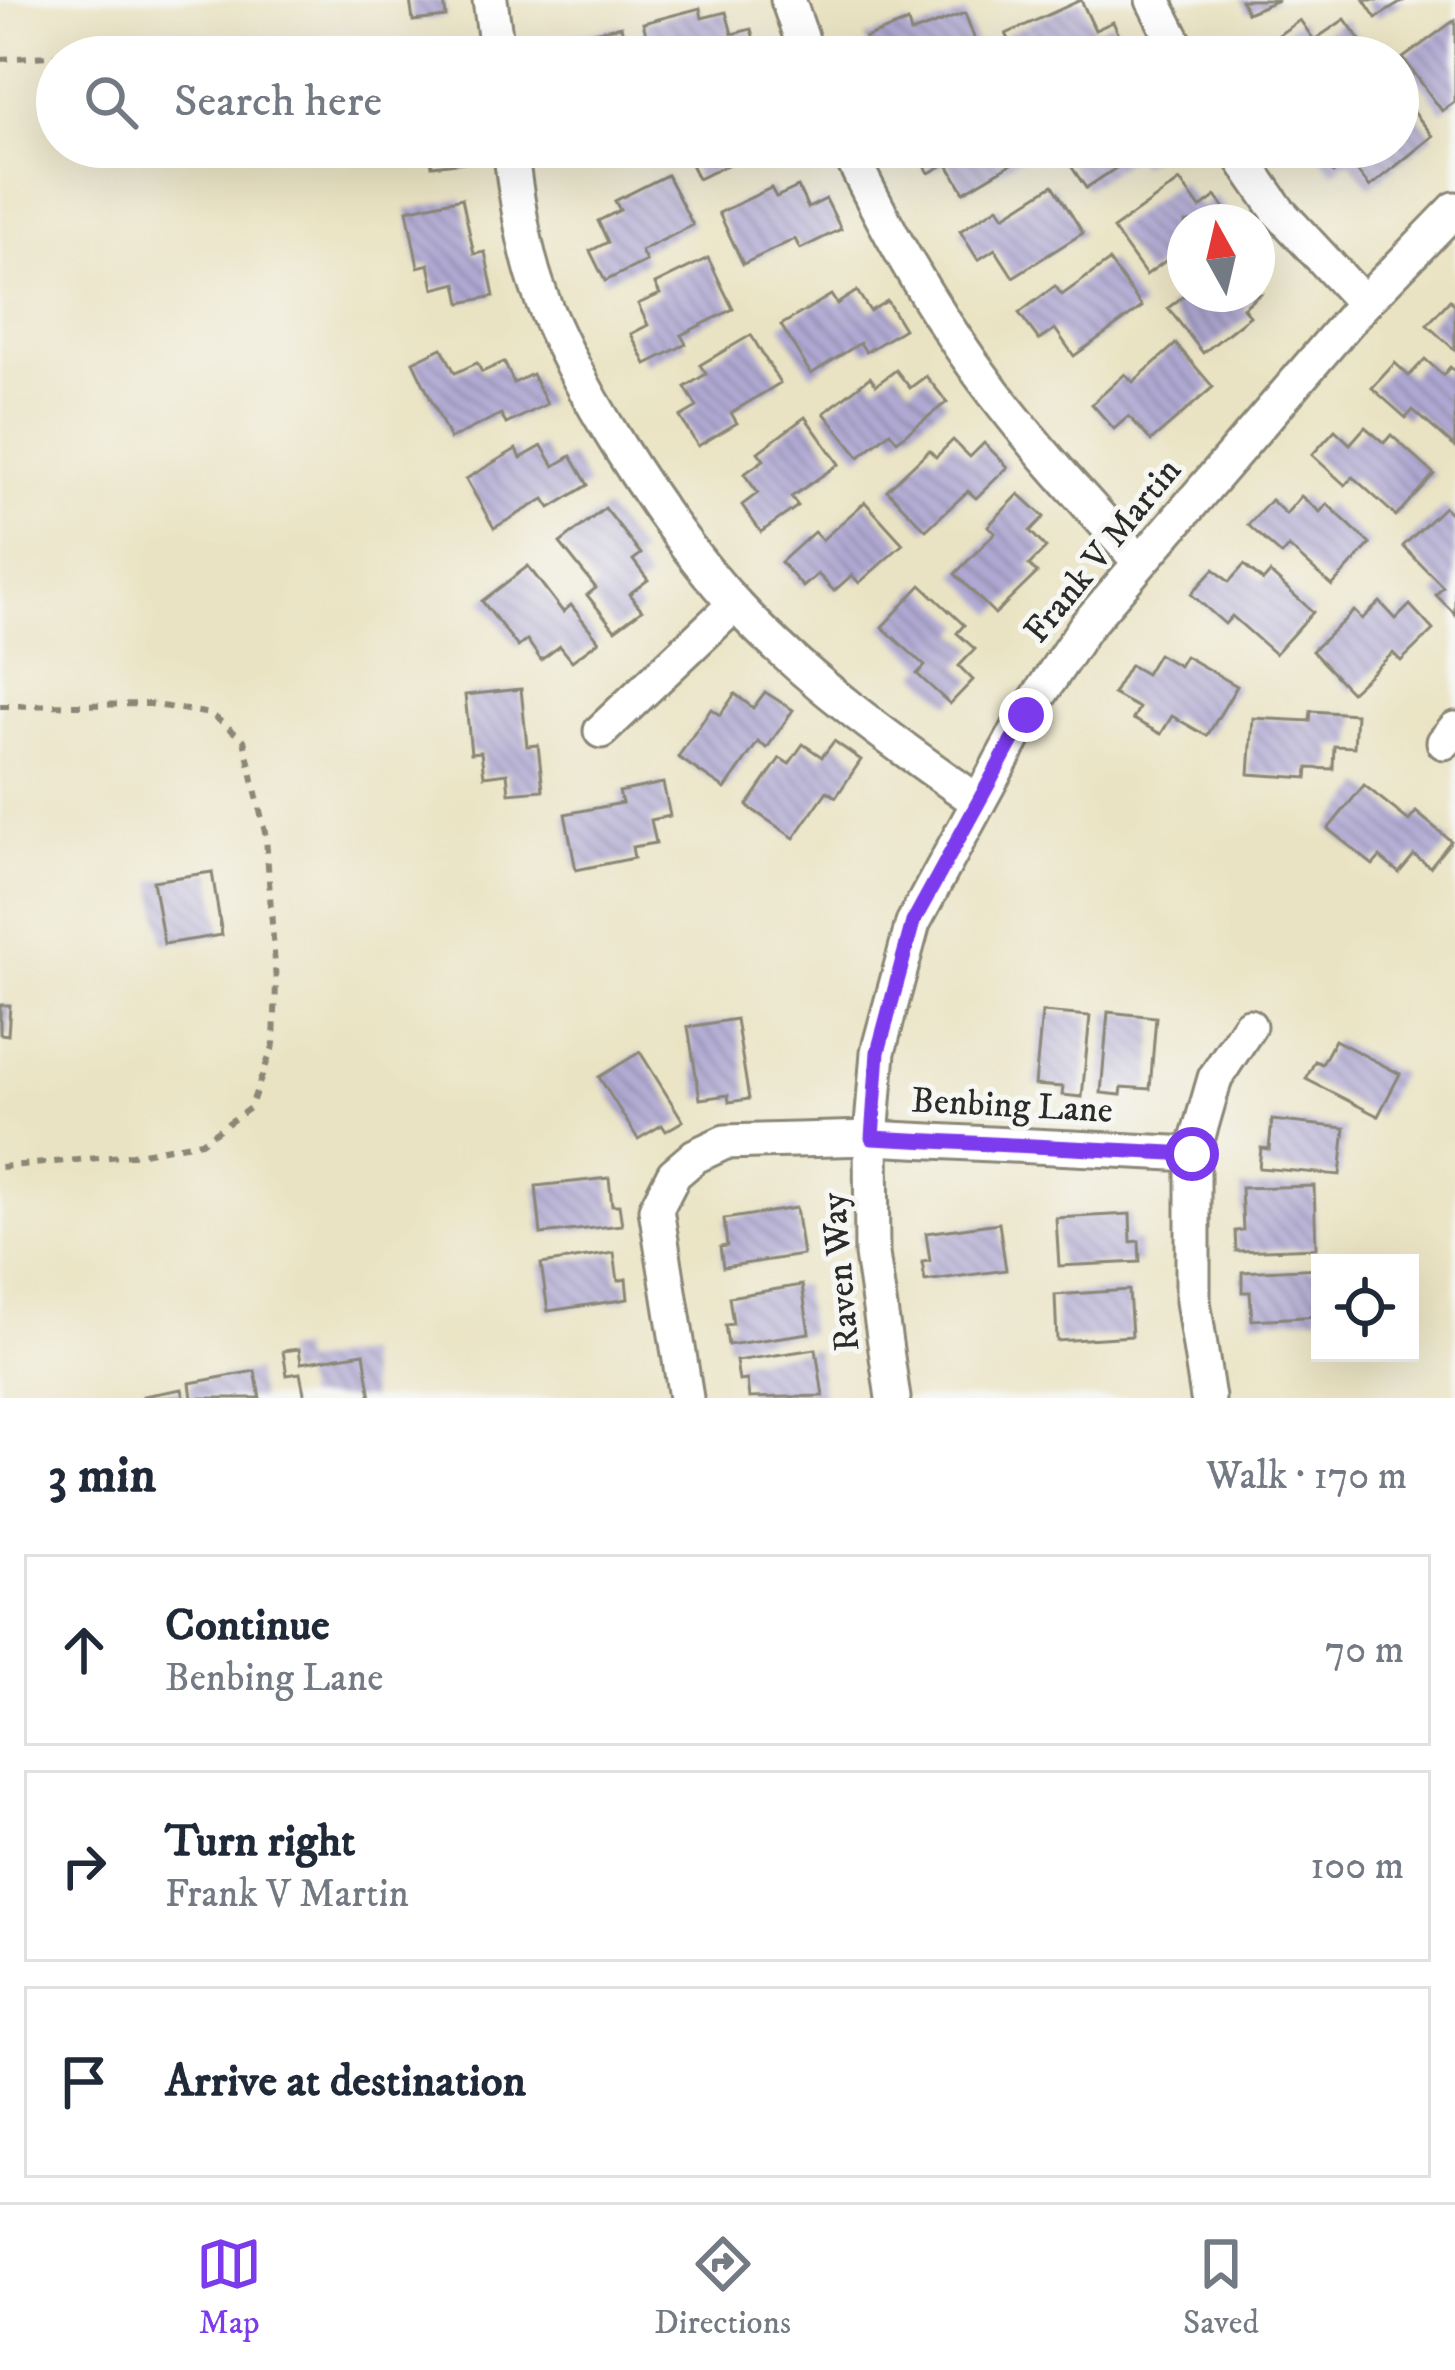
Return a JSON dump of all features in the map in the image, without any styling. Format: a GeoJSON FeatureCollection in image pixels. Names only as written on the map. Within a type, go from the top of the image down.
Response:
{"type":"FeatureCollection","features":[{"type":"Feature","properties":{"kind":"street"},"geometry":{"type":"LineString","coordinates":[[490,0],[495,36]]}},
{"type":"Feature","properties":{"kind":"street"},"geometry":{"type":"LineString","coordinates":[[788,0],[801,36]]}},
{"type":"Feature","properties":{"kind":"street"},"geometry":{"type":"LineString","coordinates":[[1153,0],[1171,36]]}},
{"type":"Feature","properties":{"kind":"street"},"geometry":{"type":"LineString","coordinates":[[514,168],[532,271],[548,313],[639,472],[735,604],[834,692],[977,801]]}},
{"type":"Feature","properties":{"kind":"street"},"geometry":{"type":"LineString","coordinates":[[858,168],[896,244],[960,346],[996,396],[1140,562]]}},
{"type":"Feature","properties":{"kind":"street"},"geometry":{"type":"LineString","coordinates":[[1250,168],[1303,240],[1364,303]]}},
{"type":"Feature","properties":{"kind":"street","name":"Frank V Martin"},"geometry":{"type":"LineString","coordinates":[[872,1138],[878,1052],[913,922],[1054,671],[1140,562],[1364,303],[1455,209]]}},
{"type":"Feature","properties":{"kind":"street"},"geometry":{"type":"LineString","coordinates":[[601,731],[735,604]]}},
{"type":"Feature","properties":{"kind":"street"},"geometry":{"type":"LineString","coordinates":[[1208,1398],[1193,1301],[1192,1154],[1215,1078],[1249,1026]]}},
{"type":"Feature","properties":{"kind":"street","name":"Benbing Lane"},"geometry":{"type":"LineString","coordinates":[[686,1398],[656,1209],[674,1174],[695,1156],[725,1142],[872,1138],[1192,1154]]}},
{"type":"Feature","properties":{"kind":"street","name":"Raven Way"},"geometry":{"type":"LineString","coordinates":[[872,1138],[872,1254],[893,1398]]}},
{"type":"Feature","properties":{"kind":"path"},"geometry":{"type":"LineString","coordinates":[[0,59],[36,56]]}},
{"type":"Feature","properties":{"kind":"path"},"geometry":{"type":"LineString","coordinates":[[0,706],[150,704],[211,714],[244,740],[266,837],[276,982],[274,1044],[250,1108],[201,1142],[132,1155],[0,1167]]}},
{"type":"Feature","properties":{"kind":"building"},"geometry":{"type":"Polygon","coordinates":[[[410,0],[444,0],[446,17],[413,21],[410,0]]]}},
{"type":"Feature","properties":{"kind":"building"},"geometry":{"type":"Polygon","coordinates":[[[1081,0],[1095,30],[1113,22],[1119,36],[1007,36],[1081,0]]]}},
{"type":"Feature","properties":{"kind":"building"},"geometry":{"type":"Polygon","coordinates":[[[1241,0],[1278,0],[1247,13],[1241,0]]]}},
{"type":"Feature","properties":{"kind":"building"},"geometry":{"type":"Polygon","coordinates":[[[1364,0],[1405,0],[1376,18],[1364,0]]]}},
{"type":"Feature","properties":{"kind":"building"},"geometry":{"type":"Polygon","coordinates":[[[700,8],[702,18],[726,12],[732,34],[751,29],[753,36],[646,36],[643,23],[700,8]]]}},
{"type":"Feature","properties":{"kind":"building"},"geometry":{"type":"Polygon","coordinates":[[[965,13],[973,36],[870,36],[908,22],[911,33],[965,13]]]}},
{"type":"Feature","properties":{"kind":"building"},"geometry":{"type":"Polygon","coordinates":[[[1345,19],[1357,36],[1320,36],[1345,19]]]}},
{"type":"Feature","properties":{"kind":"building"},"geometry":{"type":"Polygon","coordinates":[[[1300,20],[1311,36],[1277,36],[1300,20]]]}},
{"type":"Feature","properties":{"kind":"building"},"geometry":{"type":"Polygon","coordinates":[[[1455,20],[1455,102],[1442,111],[1419,80],[1419,46],[1455,20]]]}},
{"type":"Feature","properties":{"kind":"building"},"geometry":{"type":"Polygon","coordinates":[[[621,26],[623,36],[575,36],[621,26]]]}},
{"type":"Feature","properties":{"kind":"building"},"geometry":{"type":"Polygon","coordinates":[[[1419,118],[1433,136],[1419,147],[1419,118]]]}},
{"type":"Feature","properties":{"kind":"building"},"geometry":{"type":"Polygon","coordinates":[[[693,168],[721,168],[698,179],[693,168]]]}},
{"type":"Feature","properties":{"kind":"building"},"geometry":{"type":"Polygon","coordinates":[[[950,168],[1005,168],[964,192],[950,168]]]}},
{"type":"Feature","properties":{"kind":"building"},"geometry":{"type":"Polygon","coordinates":[[[1072,168],[1116,168],[1086,188],[1072,168]]]}},
{"type":"Feature","properties":{"kind":"building"},"geometry":{"type":"Polygon","coordinates":[[[1355,168],[1393,168],[1370,187],[1355,168]]]}},
{"type":"Feature","properties":{"kind":"building"},"geometry":{"type":"Polygon","coordinates":[[[667,175],[693,225],[641,251],[646,261],[605,281],[590,251],[608,242],[598,221],[620,210],[615,201],[667,175]]]}},
{"type":"Feature","properties":{"kind":"building"},"geometry":{"type":"Polygon","coordinates":[[[1180,181],[1197,204],[1167,204],[1167,260],[1146,275],[1113,229],[1180,181]]]}},
{"type":"Feature","properties":{"kind":"building"},"geometry":{"type":"Polygon","coordinates":[[[1053,185],[1083,233],[1013,277],[995,249],[978,260],[960,231],[998,207],[1004,216],[1053,185]]]}},
{"type":"Feature","properties":{"kind":"building"},"geometry":{"type":"Polygon","coordinates":[[[798,187],[808,208],[826,199],[841,229],[800,249],[795,239],[743,264],[719,213],[771,188],[776,197],[798,187]]]}},
{"type":"Feature","properties":{"kind":"building"},"geometry":{"type":"Polygon","coordinates":[[[462,198],[474,254],[485,252],[494,296],[461,303],[457,283],[434,289],[429,264],[418,267],[407,210],[462,198]]]}},
{"type":"Feature","properties":{"kind":"building"},"geometry":{"type":"Polygon","coordinates":[[[708,258],[733,309],[681,335],[686,344],[646,364],[631,334],[648,325],[638,304],[660,294],[655,284],[708,258]]]}},
{"type":"Feature","properties":{"kind":"building"},"geometry":{"type":"Polygon","coordinates":[[[1109,261],[1142,307],[1074,356],[1055,329],[1039,340],[1019,313],[1055,286],[1062,295],[1109,261]]]}},
{"type":"Feature","properties":{"kind":"building"},"geometry":{"type":"Polygon","coordinates":[[[857,291],[870,311],[887,301],[904,329],[866,352],[860,343],[811,374],[781,325],[831,295],[837,304],[857,291]]]}},
{"type":"Feature","properties":{"kind":"building"},"geometry":{"type":"Polygon","coordinates":[[[1450,300],[1455,305],[1455,350],[1427,325],[1450,300]]]}},
{"type":"Feature","properties":{"kind":"building"},"geometry":{"type":"Polygon","coordinates":[[[1171,312],[1246,312],[1250,316],[1203,353],[1171,312]]]}},
{"type":"Feature","properties":{"kind":"building"},"geometry":{"type":"Polygon","coordinates":[[[751,335],[780,383],[731,413],[737,423],[698,446],[680,417],[697,407],[685,387],[706,374],[700,365],[751,335]]]}},
{"type":"Feature","properties":{"kind":"building"},"geometry":{"type":"Polygon","coordinates":[[[1176,344],[1213,387],[1151,441],[1129,416],[1114,429],[1092,404],[1125,374],[1133,382],[1176,344]]]}},
{"type":"Feature","properties":{"kind":"building"},"geometry":{"type":"Polygon","coordinates":[[[442,348],[455,373],[477,363],[482,372],[504,362],[514,383],[532,374],[547,404],[506,424],[501,414],[450,439],[413,362],[442,348]]]}},
{"type":"Feature","properties":{"kind":"building"},"geometry":{"type":"Polygon","coordinates":[[[1425,359],[1443,375],[1450,367],[1455,371],[1455,447],[1413,410],[1406,418],[1372,388],[1395,363],[1409,376],[1425,359]]]}},
{"type":"Feature","properties":{"kind":"building"},"geometry":{"type":"Polygon","coordinates":[[[896,370],[910,388],[926,376],[947,402],[897,441],[890,432],[859,457],[824,413],[870,377],[876,385],[896,370]]]}},
{"type":"Feature","properties":{"kind":"building"},"geometry":{"type":"Polygon","coordinates":[[[805,417],[839,464],[791,497],[798,506],[761,532],[742,505],[758,493],[744,474],[764,460],[758,452],[805,417]]]}},
{"type":"Feature","properties":{"kind":"building"},"geometry":{"type":"Polygon","coordinates":[[[1365,427],[1384,443],[1391,435],[1434,474],[1396,516],[1353,477],[1345,485],[1312,455],[1335,430],[1350,444],[1365,427]]]}},
{"type":"Feature","properties":{"kind":"building"},"geometry":{"type":"Polygon","coordinates":[[[953,440],[970,457],[984,443],[1008,467],[976,498],[968,491],[926,530],[887,490],[929,450],[936,457],[953,440]]]}},
{"type":"Feature","properties":{"kind":"building"},"geometry":{"type":"Polygon","coordinates":[[[542,446],[554,466],[571,456],[588,485],[550,508],[544,499],[494,528],[466,479],[516,449],[521,458],[542,446]]]}},
{"type":"Feature","properties":{"kind":"building"},"geometry":{"type":"Polygon","coordinates":[[[1019,494],[1044,517],[1030,531],[1046,548],[1029,565],[1037,573],[995,614],[955,574],[995,533],[988,526],[1019,494]]]}},
{"type":"Feature","properties":{"kind":"building"},"geometry":{"type":"Polygon","coordinates":[[[1301,496],[1320,512],[1327,504],[1370,544],[1332,586],[1289,547],[1282,555],[1248,525],[1271,500],[1286,514],[1301,496]]]}},
{"type":"Feature","properties":{"kind":"building"},"geometry":{"type":"Polygon","coordinates":[[[865,502],[903,544],[859,583],[852,575],[834,591],[818,574],[803,587],[781,562],[814,532],[822,540],[865,502]]]}},
{"type":"Feature","properties":{"kind":"building"},"geometry":{"type":"Polygon","coordinates":[[[1444,507],[1455,518],[1455,614],[1436,595],[1443,587],[1403,546],[1444,507]]]}},
{"type":"Feature","properties":{"kind":"building"},"geometry":{"type":"Polygon","coordinates":[[[605,508],[641,554],[633,560],[648,580],[629,594],[642,610],[615,630],[587,595],[596,588],[560,543],[605,508]]]}},
{"type":"Feature","properties":{"kind":"building"},"geometry":{"type":"Polygon","coordinates":[[[1244,565],[1263,581],[1270,573],[1313,612],[1275,654],[1232,616],[1225,624],[1191,594],[1214,569],[1229,582],[1244,565]]]}},
{"type":"Feature","properties":{"kind":"building"},"geometry":{"type":"Polygon","coordinates":[[[528,566],[563,612],[571,605],[599,641],[572,661],[560,646],[541,660],[527,640],[518,647],[482,601],[528,566]]]}},
{"type":"Feature","properties":{"kind":"building"},"geometry":{"type":"Polygon","coordinates":[[[921,585],[964,625],[957,633],[975,649],[959,666],[973,680],[950,704],[917,674],[925,666],[882,627],[921,585]]]}},
{"type":"Feature","properties":{"kind":"building"},"geometry":{"type":"Polygon","coordinates":[[[1380,602],[1396,619],[1410,605],[1433,630],[1401,661],[1393,653],[1351,692],[1312,651],[1354,611],[1362,619],[1380,602]]]}},
{"type":"Feature","properties":{"kind":"building"},"geometry":{"type":"Polygon","coordinates":[[[1158,654],[1179,666],[1185,656],[1237,686],[1207,736],[1172,716],[1161,734],[1133,719],[1139,708],[1113,694],[1130,665],[1146,674],[1158,654]]]}},
{"type":"Feature","properties":{"kind":"building"},"geometry":{"type":"Polygon","coordinates":[[[521,689],[527,746],[538,745],[543,790],[509,793],[507,773],[484,776],[481,752],[471,753],[465,695],[521,689]]]}},
{"type":"Feature","properties":{"kind":"building"},"geometry":{"type":"Polygon","coordinates":[[[765,692],[793,710],[767,748],[758,742],[725,789],[678,757],[711,709],[720,715],[735,694],[753,708],[765,692]]]}},
{"type":"Feature","properties":{"kind":"building"},"geometry":{"type":"Polygon","coordinates":[[[1311,711],[1356,714],[1354,747],[1334,746],[1333,769],[1308,768],[1307,778],[1249,774],[1253,718],[1310,721],[1311,711]]]}},
{"type":"Feature","properties":{"kind":"building"},"geometry":{"type":"Polygon","coordinates":[[[834,741],[861,760],[836,797],[827,791],[794,838],[747,806],[780,758],[789,764],[803,744],[822,757],[834,741]]]}},
{"type":"Feature","properties":{"kind":"building"},"geometry":{"type":"Polygon","coordinates":[[[663,783],[670,816],[651,820],[656,843],[632,847],[634,858],[576,870],[565,814],[622,803],[619,792],[663,783]]]}},
{"type":"Feature","properties":{"kind":"building"},"geometry":{"type":"Polygon","coordinates":[[[1364,785],[1409,821],[1416,812],[1451,841],[1430,867],[1414,855],[1399,873],[1380,857],[1373,865],[1328,829],[1364,785]]]}},
{"type":"Feature","properties":{"kind":"building"},"geometry":{"type":"Polygon","coordinates":[[[212,872],[222,935],[164,944],[153,881],[212,872]]]}},
{"type":"Feature","properties":{"kind":"building"},"geometry":{"type":"Polygon","coordinates":[[[0,1005],[10,1005],[8,1035],[0,1034],[0,1005]]]}},
{"type":"Feature","properties":{"kind":"building"},"geometry":{"type":"Polygon","coordinates":[[[1042,1012],[1090,1016],[1082,1097],[1062,1095],[1063,1087],[1035,1085],[1042,1012]]]}},
{"type":"Feature","properties":{"kind":"building"},"geometry":{"type":"Polygon","coordinates":[[[1108,1012],[1156,1017],[1150,1089],[1122,1087],[1121,1095],[1101,1093],[1108,1012]]]}},
{"type":"Feature","properties":{"kind":"building"},"geometry":{"type":"Polygon","coordinates":[[[736,1019],[749,1099],[729,1102],[728,1095],[700,1099],[688,1027],[736,1019]]]}},
{"type":"Feature","properties":{"kind":"building"},"geometry":{"type":"Polygon","coordinates":[[[1335,1040],[1400,1074],[1378,1116],[1306,1079],[1315,1061],[1322,1064],[1335,1040]]]}},
{"type":"Feature","properties":{"kind":"building"},"geometry":{"type":"Polygon","coordinates":[[[640,1052],[683,1121],[666,1131],[662,1125],[638,1139],[599,1077],[640,1052]]]}},
{"type":"Feature","properties":{"kind":"building"},"geometry":{"type":"Polygon","coordinates":[[[1272,1120],[1345,1128],[1340,1175],[1259,1168],[1261,1148],[1269,1149],[1272,1120]]]}},
{"type":"Feature","properties":{"kind":"building"},"geometry":{"type":"Polygon","coordinates":[[[609,1178],[612,1205],[619,1205],[622,1225],[541,1234],[536,1186],[609,1178]]]}},
{"type":"Feature","properties":{"kind":"building"},"geometry":{"type":"Polygon","coordinates":[[[1314,1186],[1316,1248],[1236,1251],[1235,1231],[1243,1230],[1241,1188],[1314,1186]]]}},
{"type":"Feature","properties":{"kind":"building"},"geometry":{"type":"Polygon","coordinates":[[[796,1208],[803,1255],[723,1267],[724,1219],[796,1208]]]}},
{"type":"Feature","properties":{"kind":"building"},"geometry":{"type":"Polygon","coordinates":[[[1130,1214],[1131,1242],[1139,1241],[1140,1262],[1059,1266],[1056,1218],[1130,1214]]]}},
{"type":"Feature","properties":{"kind":"building"},"geometry":{"type":"Polygon","coordinates":[[[999,1223],[1006,1270],[925,1281],[922,1262],[930,1261],[926,1233],[999,1223]]]}},
{"type":"Feature","properties":{"kind":"building"},"geometry":{"type":"Polygon","coordinates":[[[614,1253],[618,1281],[626,1279],[628,1299],[548,1311],[541,1264],[614,1253]]]}},
{"type":"Feature","properties":{"kind":"building"},"geometry":{"type":"Polygon","coordinates":[[[1311,1268],[1311,1317],[1252,1320],[1250,1292],[1242,1292],[1242,1272],[1311,1268]]]}},
{"type":"Feature","properties":{"kind":"building"},"geometry":{"type":"Polygon","coordinates":[[[802,1285],[809,1333],[728,1345],[725,1325],[733,1324],[729,1297],[802,1285]]]}},
{"type":"Feature","properties":{"kind":"building"},"geometry":{"type":"Polygon","coordinates":[[[1129,1290],[1132,1336],[1057,1341],[1055,1295],[1129,1290]]]}},
{"type":"Feature","properties":{"kind":"building"},"geometry":{"type":"Polygon","coordinates":[[[299,1349],[301,1363],[364,1353],[371,1398],[305,1398],[300,1373],[287,1375],[283,1351],[299,1349]]]}},
{"type":"Feature","properties":{"kind":"building"},"geometry":{"type":"Polygon","coordinates":[[[816,1349],[823,1396],[749,1398],[747,1380],[739,1381],[736,1361],[816,1349]]]}},
{"type":"Feature","properties":{"kind":"building"},"geometry":{"type":"Polygon","coordinates":[[[255,1371],[260,1398],[192,1398],[190,1383],[255,1371]]]}},
{"type":"Feature","properties":{"kind":"building"},"geometry":{"type":"Polygon","coordinates":[[[182,1389],[184,1398],[143,1398],[143,1396],[182,1389]]]}},
{"type":"Feature","properties":{"kind":"route"},"geometry":{"type":"LineString","coordinates":[[1026,715],[913,922],[878,1052],[872,1138],[1192,1154]]}}]}
